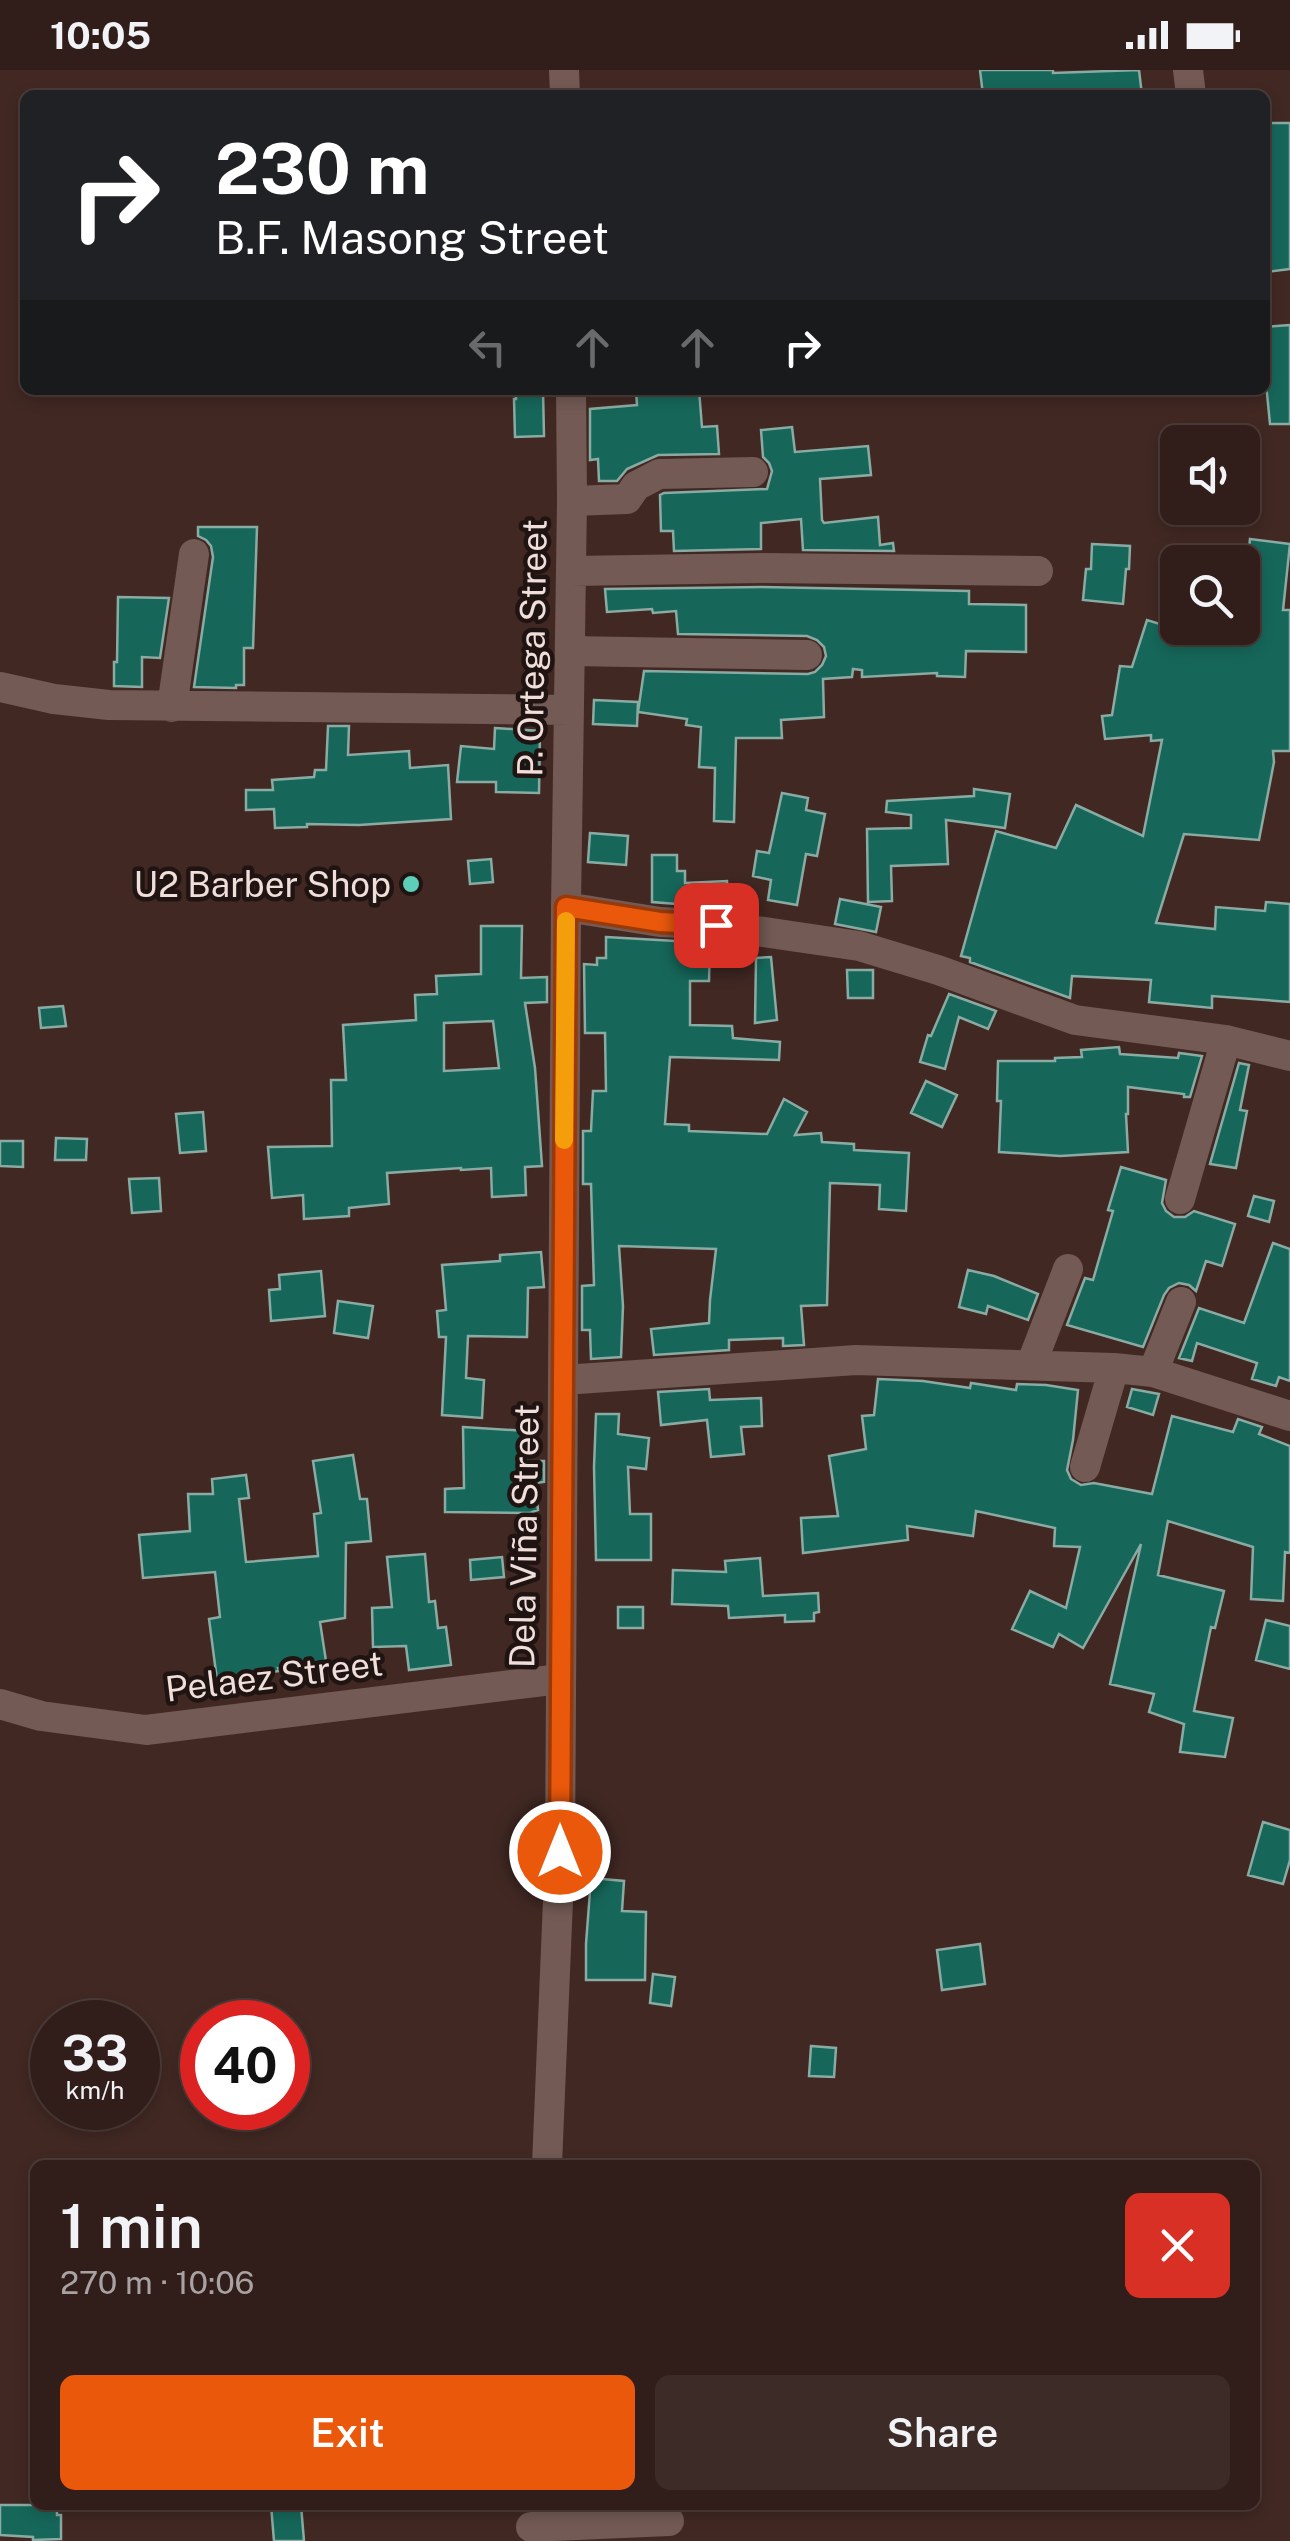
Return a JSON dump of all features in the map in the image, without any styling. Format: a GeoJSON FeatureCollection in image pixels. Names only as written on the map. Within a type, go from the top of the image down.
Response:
{"type":"FeatureCollection","features":[{"type":"Feature","properties":{"kind":"street","name":"P. Ortega Street"},"geometry":{"type":"LineString","coordinates":[[566,907],[570,395]]}},
{"type":"Feature","properties":{"kind":"street"},"geometry":{"type":"LineString","coordinates":[[572,501],[627,500],[636,486],[659,474],[753,472]]}},
{"type":"Feature","properties":{"kind":"street"},"geometry":{"type":"LineString","coordinates":[[172,707],[194,554]]}},
{"type":"Feature","properties":{"kind":"street"},"geometry":{"type":"LineString","coordinates":[[571,570],[1038,571]]}},
{"type":"Feature","properties":{"kind":"street"},"geometry":{"type":"LineString","coordinates":[[570,651],[807,655]]}},
{"type":"Feature","properties":{"kind":"street"},"geometry":{"type":"LineString","coordinates":[[0,688],[109,705],[569,710]]}},
{"type":"Feature","properties":{"kind":"street"},"geometry":{"type":"LineString","coordinates":[[566,907],[859,946],[1075,1020],[1226,1040],[1290,1056]]}},
{"type":"Feature","properties":{"kind":"street","name":"Dela Viña Street"},"geometry":{"type":"LineString","coordinates":[[547,2160],[560,1852],[566,907]]}},
{"type":"Feature","properties":{"kind":"street"},"geometry":{"type":"LineString","coordinates":[[1180,1200],[1226,1040]]}},
{"type":"Feature","properties":{"kind":"street"},"geometry":{"type":"LineString","coordinates":[[1030,1365],[1068,1269]]}},
{"type":"Feature","properties":{"kind":"street"},"geometry":{"type":"LineString","coordinates":[[1152,1372],[1181,1302]]}},
{"type":"Feature","properties":{"kind":"street"},"geometry":{"type":"LineString","coordinates":[[563,1380],[856,1360],[1114,1368],[1152,1372],[1290,1416]]}},
{"type":"Feature","properties":{"kind":"street"},"geometry":{"type":"LineString","coordinates":[[1085,1467],[1114,1368]]}},
{"type":"Feature","properties":{"kind":"street","name":"Pelaez Street"},"geometry":{"type":"LineString","coordinates":[[0,1704],[40,1716],[146,1730],[560,1679]]}},
{"type":"Feature","properties":{"kind":"street"},"geometry":{"type":"LineString","coordinates":[[531,2524],[669,2521]]}},
{"type":"Feature","properties":{"kind":"building"},"geometry":{"type":"Polygon","coordinates":[[[980,70],[1139,70],[1141,90],[982,90],[980,70]]]}},
{"type":"Feature","properties":{"kind":"building"},"geometry":{"type":"Polygon","coordinates":[[[1270,123],[1290,123],[1290,269],[1270,271],[1270,123]]]}},
{"type":"Feature","properties":{"kind":"building"},"geometry":{"type":"Polygon","coordinates":[[[1290,325],[1290,424],[1270,424],[1270,327],[1290,325]]]}},
{"type":"Feature","properties":{"kind":"building"},"geometry":{"type":"Polygon","coordinates":[[[516,395],[543,395],[544,436],[515,437],[516,395]]]}},
{"type":"Feature","properties":{"kind":"building"},"geometry":{"type":"Polygon","coordinates":[[[636,395],[699,395],[702,427],[717,426],[719,454],[658,455],[627,469],[617,481],[599,481],[598,459],[590,460],[590,409],[637,405],[636,395]]]}},
{"type":"Feature","properties":{"kind":"building"},"geometry":{"type":"Polygon","coordinates":[[[792,427],[795,452],[868,446],[871,475],[820,479],[822,520],[824,523],[878,517],[880,545],[893,543],[894,551],[803,550],[801,519],[761,523],[761,549],[674,551],[673,531],[661,531],[660,495],[767,489],[772,471],[763,457],[761,430],[792,427]]]}},
{"type":"Feature","properties":{"kind":"building"},"geometry":{"type":"Polygon","coordinates":[[[198,527],[257,527],[253,648],[244,648],[244,685],[236,688],[194,687],[213,557],[211,546],[198,536],[198,527]]]}},
{"type":"Feature","properties":{"kind":"building"},"geometry":{"type":"Polygon","coordinates":[[[1250,539],[1290,544],[1283,610],[1290,610],[1290,751],[1273,751],[1259,840],[1184,834],[1156,923],[1215,929],[1216,907],[1265,911],[1266,902],[1290,904],[1290,1002],[1212,996],[1212,1008],[1149,1002],[1151,980],[1072,976],[1070,998],[961,956],[996,831],[1056,848],[1076,805],[1143,836],[1162,740],[1151,741],[1151,735],[1105,739],[1102,716],[1112,715],[1120,666],[1132,667],[1147,620],[1160,624],[1160,645],[1260,645],[1260,545],[1249,545],[1250,539]]]}},
{"type":"Feature","properties":{"kind":"building"},"geometry":{"type":"Polygon","coordinates":[[[1092,544],[1130,546],[1123,604],[1083,600],[1092,544]]]}},
{"type":"Feature","properties":{"kind":"building"},"geometry":{"type":"Polygon","coordinates":[[[605,589],[969,591],[969,604],[1026,605],[1026,652],[966,651],[965,677],[937,673],[862,677],[862,670],[853,669],[852,677],[823,679],[824,717],[781,720],[782,738],[736,738],[734,822],[714,821],[715,768],[699,767],[701,727],[686,725],[687,719],[638,712],[644,671],[808,674],[822,665],[824,647],[807,636],[678,634],[676,611],[607,612],[605,589]]]}},
{"type":"Feature","properties":{"kind":"building"},"geometry":{"type":"Polygon","coordinates":[[[118,597],[169,598],[160,658],[142,657],[142,687],[114,686],[118,597]]]}},
{"type":"Feature","properties":{"kind":"building"},"geometry":{"type":"Polygon","coordinates":[[[594,700],[638,702],[637,726],[593,724],[594,700]]]}},
{"type":"Feature","properties":{"kind":"building"},"geometry":{"type":"Polygon","coordinates":[[[328,726],[349,726],[348,755],[409,751],[410,768],[448,765],[451,819],[275,828],[274,809],[246,810],[246,790],[273,790],[272,780],[314,777],[315,770],[326,770],[328,726]]]}},
{"type":"Feature","properties":{"kind":"building"},"geometry":{"type":"Polygon","coordinates":[[[495,728],[540,731],[539,793],[496,792],[496,782],[457,782],[461,746],[494,749],[495,728]]]}},
{"type":"Feature","properties":{"kind":"building"},"geometry":{"type":"Polygon","coordinates":[[[974,789],[1010,794],[1005,828],[946,820],[948,864],[891,866],[892,901],[868,902],[867,829],[911,828],[911,815],[886,812],[887,801],[974,796],[974,789]]]}},
{"type":"Feature","properties":{"kind":"building"},"geometry":{"type":"Polygon","coordinates":[[[782,793],[808,798],[806,810],[825,814],[817,856],[806,854],[797,905],[768,900],[771,880],[753,876],[757,851],[769,853],[782,793]]]}},
{"type":"Feature","properties":{"kind":"building"},"geometry":{"type":"Polygon","coordinates":[[[590,833],[628,836],[626,865],[588,862],[590,833]]]}},
{"type":"Feature","properties":{"kind":"building"},"geometry":{"type":"Polygon","coordinates":[[[652,855],[677,855],[677,871],[685,871],[685,883],[727,881],[728,908],[652,902],[652,855]]]}},
{"type":"Feature","properties":{"kind":"building"},"geometry":{"type":"Polygon","coordinates":[[[491,859],[493,882],[470,884],[468,861],[491,859]]]}},
{"type":"Feature","properties":{"kind":"building"},"geometry":{"type":"Polygon","coordinates":[[[840,899],[881,907],[876,932],[835,924],[840,899]]]}},
{"type":"Feature","properties":{"kind":"building"},"geometry":{"type":"Polygon","coordinates":[[[481,926],[522,926],[521,978],[547,977],[547,1002],[525,1003],[535,1068],[542,1166],[525,1167],[526,1195],[492,1197],[491,1168],[461,1168],[387,1173],[389,1204],[349,1208],[349,1216],[304,1219],[303,1195],[272,1198],[268,1147],[332,1146],[331,1080],[346,1080],[343,1025],[416,1020],[415,995],[437,994],[436,976],[481,974],[481,926]],[[493,1021],[444,1023],[444,1071],[499,1068],[493,1021]]]}},
{"type":"Feature","properties":{"kind":"building"},"geometry":{"type":"Polygon","coordinates":[[[606,937],[710,943],[709,981],[690,981],[690,1025],[732,1026],[733,1038],[780,1042],[779,1060],[670,1057],[665,1124],[689,1125],[689,1131],[767,1134],[784,1099],[807,1112],[795,1135],[821,1133],[822,1142],[854,1144],[854,1150],[909,1153],[906,1211],[879,1209],[880,1185],[830,1183],[827,1305],[801,1306],[804,1345],[783,1346],[783,1338],[729,1340],[729,1350],[654,1355],[651,1329],[709,1323],[716,1249],[619,1246],[621,1357],[591,1359],[590,1330],[582,1330],[582,1286],[594,1285],[591,1184],[583,1184],[583,1131],[591,1131],[593,1091],[606,1091],[605,1033],[585,1033],[584,964],[597,965],[597,958],[606,958],[606,937]]]}},
{"type":"Feature","properties":{"kind":"building"},"geometry":{"type":"Polygon","coordinates":[[[771,957],[777,1020],[755,1023],[756,958],[771,957]]]}},
{"type":"Feature","properties":{"kind":"building"},"geometry":{"type":"Polygon","coordinates":[[[847,970],[873,970],[873,998],[848,998],[847,970]]]}},
{"type":"Feature","properties":{"kind":"building"},"geometry":{"type":"Polygon","coordinates":[[[949,994],[996,1011],[988,1029],[959,1017],[945,1069],[920,1062],[928,1035],[931,1036],[949,994]]]}},
{"type":"Feature","properties":{"kind":"building"},"geometry":{"type":"Polygon","coordinates":[[[63,1006],[66,1026],[41,1028],[39,1008],[63,1006]]]}},
{"type":"Feature","properties":{"kind":"building"},"geometry":{"type":"Polygon","coordinates":[[[1119,1047],[1120,1054],[1202,1056],[1190,1097],[1128,1087],[1128,1152],[1060,1156],[999,1152],[998,1061],[1055,1061],[1082,1057],[1081,1050],[1119,1047]]]}},
{"type":"Feature","properties":{"kind":"building"},"geometry":{"type":"Polygon","coordinates":[[[1239,1063],[1249,1065],[1240,1110],[1247,1111],[1236,1168],[1210,1164],[1239,1063]]]}},
{"type":"Feature","properties":{"kind":"building"},"geometry":{"type":"Polygon","coordinates":[[[926,1081],[957,1095],[942,1127],[911,1113],[926,1081]]]}},
{"type":"Feature","properties":{"kind":"building"},"geometry":{"type":"Polygon","coordinates":[[[203,1112],[206,1151],[180,1153],[176,1114],[203,1112]]]}},
{"type":"Feature","properties":{"kind":"building"},"geometry":{"type":"Polygon","coordinates":[[[56,1138],[87,1139],[86,1160],[55,1160],[56,1138]]]}},
{"type":"Feature","properties":{"kind":"building"},"geometry":{"type":"Polygon","coordinates":[[[0,1141],[23,1141],[23,1167],[0,1166],[0,1141]]]}},
{"type":"Feature","properties":{"kind":"building"},"geometry":{"type":"Polygon","coordinates":[[[1121,1167],[1166,1180],[1162,1203],[1174,1217],[1185,1217],[1194,1211],[1235,1224],[1222,1266],[1206,1261],[1196,1291],[1179,1283],[1169,1288],[1143,1347],[1067,1325],[1085,1278],[1093,1280],[1121,1167]]]}},
{"type":"Feature","properties":{"kind":"building"},"geometry":{"type":"Polygon","coordinates":[[[159,1178],[161,1211],[132,1213],[129,1179],[159,1178]]]}},
{"type":"Feature","properties":{"kind":"building"},"geometry":{"type":"Polygon","coordinates":[[[1254,1196],[1274,1201],[1269,1222],[1248,1216],[1254,1196]]]}},
{"type":"Feature","properties":{"kind":"building"},"geometry":{"type":"Polygon","coordinates":[[[1273,1243],[1290,1249],[1290,1381],[1279,1377],[1276,1386],[1252,1379],[1257,1363],[1197,1343],[1192,1361],[1179,1358],[1199,1308],[1244,1323],[1273,1243]]]}},
{"type":"Feature","properties":{"kind":"building"},"geometry":{"type":"Polygon","coordinates":[[[541,1252],[544,1287],[528,1288],[527,1337],[468,1336],[466,1378],[484,1380],[482,1418],[442,1415],[446,1337],[439,1337],[437,1311],[446,1310],[442,1265],[500,1261],[500,1255],[541,1252]]]}},
{"type":"Feature","properties":{"kind":"building"},"geometry":{"type":"Polygon","coordinates":[[[968,1270],[1038,1294],[1028,1320],[988,1306],[986,1314],[959,1307],[968,1270]]]}},
{"type":"Feature","properties":{"kind":"building"},"geometry":{"type":"Polygon","coordinates":[[[321,1271],[325,1316],[271,1321],[269,1290],[280,1289],[279,1275],[321,1271]]]}},
{"type":"Feature","properties":{"kind":"building"},"geometry":{"type":"Polygon","coordinates":[[[338,1301],[373,1306],[368,1338],[334,1333],[338,1301]]]}},
{"type":"Feature","properties":{"kind":"building"},"geometry":{"type":"Polygon","coordinates":[[[878,1379],[970,1388],[971,1383],[1016,1390],[1017,1384],[1078,1390],[1067,1470],[1071,1479],[1081,1485],[1094,1483],[1152,1494],[1172,1416],[1233,1432],[1238,1419],[1262,1427],[1259,1434],[1290,1446],[1290,1553],[1285,1552],[1283,1601],[1251,1599],[1253,1547],[1168,1521],[1158,1575],[1224,1591],[1215,1628],[1211,1627],[1194,1711],[1233,1718],[1225,1757],[1180,1752],[1184,1724],[1149,1712],[1154,1694],[1110,1684],[1141,1544],[1083,1648],[1059,1634],[1053,1647],[1012,1629],[1030,1591],[1066,1608],[1080,1547],[1054,1546],[1055,1528],[976,1511],[973,1536],[907,1526],[908,1540],[803,1553],[801,1518],[838,1516],[829,1456],[866,1449],[862,1416],[874,1415],[878,1379]]]}},
{"type":"Feature","properties":{"kind":"building"},"geometry":{"type":"Polygon","coordinates":[[[709,1389],[710,1400],[761,1398],[762,1426],[741,1427],[744,1454],[711,1457],[707,1420],[661,1425],[658,1392],[709,1389]]]}},
{"type":"Feature","properties":{"kind":"building"},"geometry":{"type":"Polygon","coordinates":[[[1132,1389],[1159,1394],[1153,1415],[1127,1407],[1132,1389]]]}},
{"type":"Feature","properties":{"kind":"building"},"geometry":{"type":"Polygon","coordinates":[[[596,1414],[619,1414],[618,1434],[649,1438],[646,1469],[628,1467],[630,1514],[651,1514],[651,1560],[596,1560],[596,1414]]]}},
{"type":"Feature","properties":{"kind":"building"},"geometry":{"type":"Polygon","coordinates":[[[463,1427],[528,1431],[526,1461],[544,1461],[544,1482],[535,1483],[538,1510],[445,1512],[445,1489],[464,1488],[463,1427]]]}},
{"type":"Feature","properties":{"kind":"building"},"geometry":{"type":"Polygon","coordinates":[[[353,1455],[360,1499],[367,1499],[371,1541],[346,1543],[345,1618],[320,1622],[326,1661],[217,1680],[209,1619],[220,1617],[215,1572],[143,1578],[139,1535],[190,1531],[188,1494],[213,1494],[212,1479],[246,1475],[249,1498],[239,1499],[246,1562],[318,1556],[314,1514],[321,1513],[313,1461],[353,1455]]]}},
{"type":"Feature","properties":{"kind":"building"},"geometry":{"type":"Polygon","coordinates":[[[425,1554],[429,1602],[435,1601],[438,1628],[446,1627],[451,1665],[409,1670],[406,1646],[373,1647],[372,1608],[392,1607],[387,1557],[425,1554]]]}},
{"type":"Feature","properties":{"kind":"building"},"geometry":{"type":"Polygon","coordinates":[[[502,1557],[504,1577],[471,1580],[470,1560],[502,1557]]]}},
{"type":"Feature","properties":{"kind":"building"},"geometry":{"type":"Polygon","coordinates":[[[760,1558],[763,1596],[818,1593],[819,1612],[814,1613],[814,1621],[785,1622],[785,1615],[729,1618],[728,1606],[672,1604],[673,1570],[726,1572],[725,1561],[760,1558]]]}},
{"type":"Feature","properties":{"kind":"building"},"geometry":{"type":"Polygon","coordinates":[[[618,1607],[643,1607],[643,1628],[618,1628],[618,1607]]]}},
{"type":"Feature","properties":{"kind":"building"},"geometry":{"type":"Polygon","coordinates":[[[1266,1620],[1290,1626],[1290,1669],[1256,1660],[1266,1620]]]}},
{"type":"Feature","properties":{"kind":"building"},"geometry":{"type":"Polygon","coordinates":[[[1263,1822],[1290,1830],[1290,1860],[1283,1884],[1248,1875],[1263,1822]]]}},
{"type":"Feature","properties":{"kind":"building"},"geometry":{"type":"Polygon","coordinates":[[[591,1878],[624,1881],[622,1911],[646,1912],[645,1980],[586,1980],[591,1878]]]}},
{"type":"Feature","properties":{"kind":"building"},"geometry":{"type":"Polygon","coordinates":[[[980,1944],[985,1984],[942,1990],[937,1950],[980,1944]]]}},
{"type":"Feature","properties":{"kind":"building"},"geometry":{"type":"Polygon","coordinates":[[[653,1974],[675,1977],[671,2006],[650,2003],[653,1974]]]}},
{"type":"Feature","properties":{"kind":"building"},"geometry":{"type":"Polygon","coordinates":[[[811,2046],[836,2048],[834,2077],[809,2076],[811,2046]]]}},
{"type":"Feature","properties":{"kind":"building"},"geometry":{"type":"Polygon","coordinates":[[[0,2505],[30,2505],[30,2510],[57,2510],[57,2515],[61,2515],[61,2539],[0,2535],[0,2505]]]}},
{"type":"Feature","properties":{"kind":"building"},"geometry":{"type":"Polygon","coordinates":[[[271,2510],[301,2510],[304,2541],[274,2541],[271,2510]]]}},
{"type":"Feature","properties":{"kind":"slow traffic"},"geometry":{"type":"LineString","coordinates":[[564,1140],[566,921]]}},
{"type":"Feature","properties":{"kind":"place","name":"U2 Barber Shop"},"geometry":{"type":"Point","coordinates":[411,884]}},
{"type":"Feature","properties":{"kind":"route"},"geometry":{"type":"LineString","coordinates":[[560,1852],[566,907],[660,922],[716,925]]}}]}
